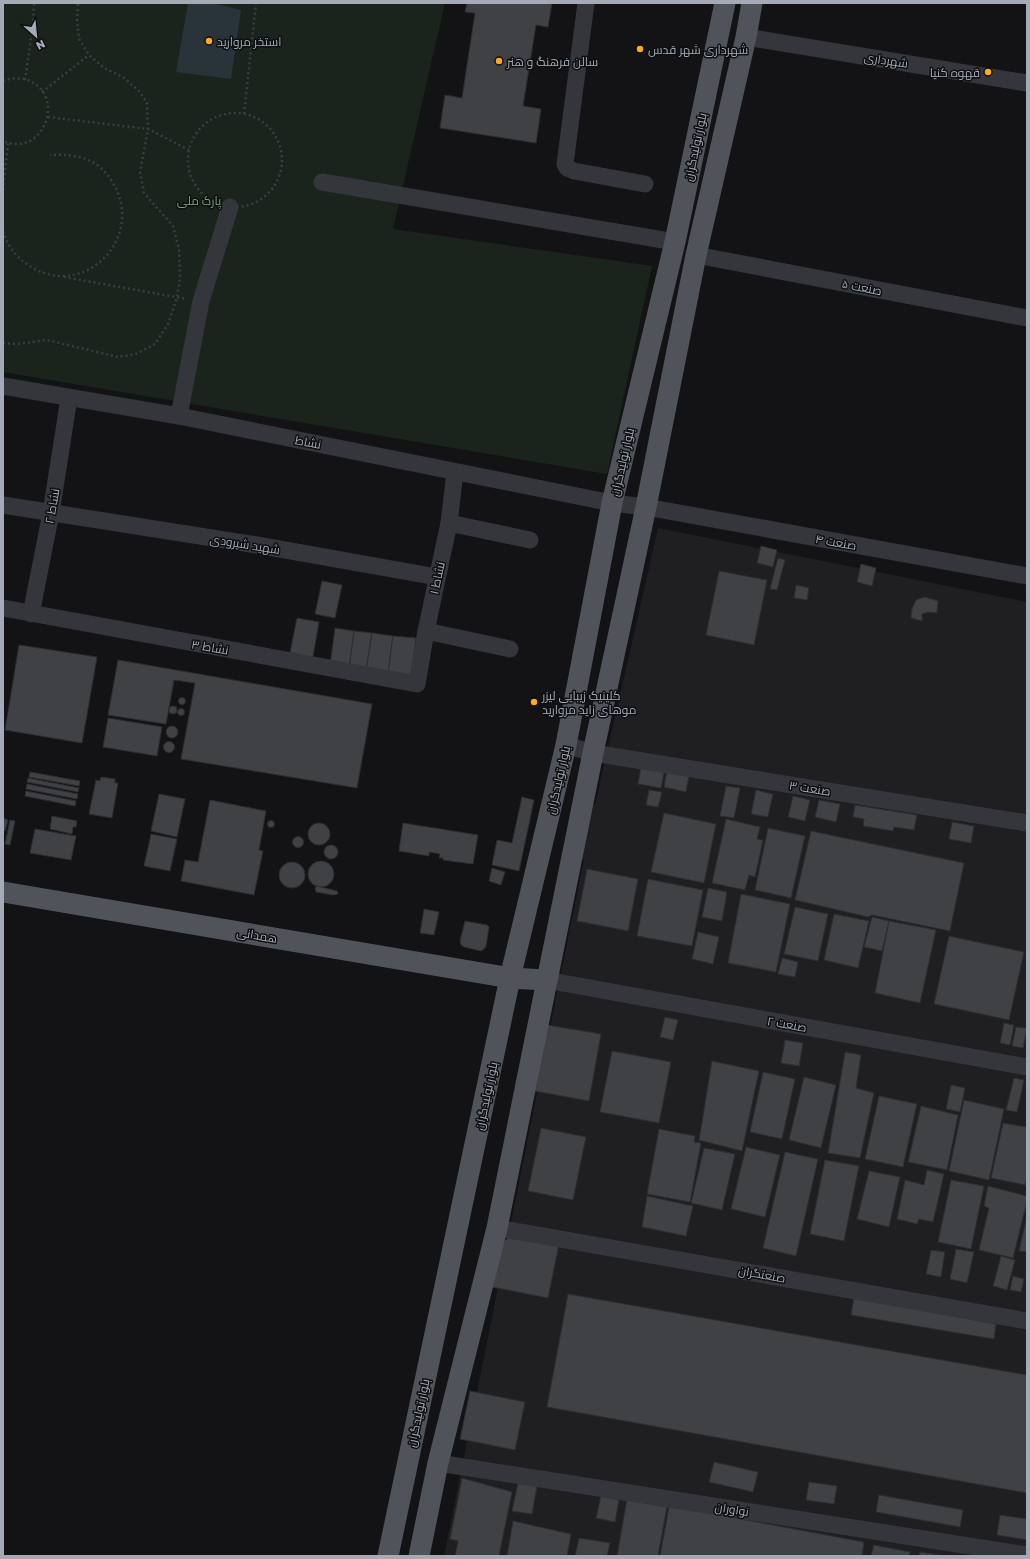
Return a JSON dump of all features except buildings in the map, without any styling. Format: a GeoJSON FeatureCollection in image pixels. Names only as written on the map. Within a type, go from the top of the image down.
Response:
{"type":"FeatureCollection","features":[{"type":"Feature","properties":{"kind":"main road","name":"بلوار تولیدگران"},"geometry":{"type":"LineString","coordinates":[[388,1556],[510,978],[566,745],[612,502],[675,242],[725,3]]}},
{"type":"Feature","properties":{"kind":"main road","name":"بلوار تولیدگران"},"geometry":{"type":"LineString","coordinates":[[419,1556],[438,1463],[497,1228],[546,980],[646,507],[696,255],[746,37],[752,3]]}},
{"type":"Feature","properties":{"kind":"main road","name":"همدانی"},"geometry":{"type":"LineString","coordinates":[[3,892],[510,978],[546,980]]}},
{"type":"Feature","properties":{"kind":"street"},"geometry":{"type":"LineString","coordinates":[[586,3],[565,164],[567,168],[574,171],[645,184]]}},
{"type":"Feature","properties":{"kind":"street","name":"شهرداری"},"geometry":{"type":"LineString","coordinates":[[746,37],[1027,83]]}},
{"type":"Feature","properties":{"kind":"street"},"geometry":{"type":"LineString","coordinates":[[322,182],[675,242]]}},
{"type":"Feature","properties":{"kind":"street"},"geometry":{"type":"LineString","coordinates":[[179,416],[200,301],[230,207]]}},
{"type":"Feature","properties":{"kind":"street","name":"صنعت ۵"},"geometry":{"type":"LineString","coordinates":[[696,255],[1027,318]]}},
{"type":"Feature","properties":{"kind":"street","name":"نشاط"},"geometry":{"type":"LineString","coordinates":[[3,386],[179,416],[612,502]]}},
{"type":"Feature","properties":{"kind":"street","name":"نشاط ۲"},"geometry":{"type":"LineString","coordinates":[[31,614],[51,513],[69,398]]}},
{"type":"Feature","properties":{"kind":"street","name":"نشاط ۱"},"geometry":{"type":"LineString","coordinates":[[418,684],[426,631],[449,523],[455,472]]}},
{"type":"Feature","properties":{"kind":"street","name":"صنعت ۴"},"geometry":{"type":"LineString","coordinates":[[612,502],[1027,576]]}},
{"type":"Feature","properties":{"kind":"street","name":"شهید شیرودی"},"geometry":{"type":"LineString","coordinates":[[3,505],[257,545],[437,577]]}},
{"type":"Feature","properties":{"kind":"street"},"geometry":{"type":"LineString","coordinates":[[449,523],[530,540]]}},
{"type":"Feature","properties":{"kind":"street","name":"نشاط ۳"},"geometry":{"type":"LineString","coordinates":[[3,608],[418,684]]}},
{"type":"Feature","properties":{"kind":"street"},"geometry":{"type":"LineString","coordinates":[[426,631],[510,649]]}},
{"type":"Feature","properties":{"kind":"street","name":"صنعت ۳"},"geometry":{"type":"LineString","coordinates":[[566,745],[593,753],[1027,823]]}},
{"type":"Feature","properties":{"kind":"street","name":"صنعت ۲"},"geometry":{"type":"LineString","coordinates":[[546,980],[1027,1067]]}},
{"type":"Feature","properties":{"kind":"street","name":"صنعتگران"},"geometry":{"type":"LineString","coordinates":[[497,1228],[1027,1321]]}},
{"type":"Feature","properties":{"kind":"street","name":"نواوران"},"geometry":{"type":"LineString","coordinates":[[438,1463],[1027,1555]]}},
{"type":"Feature","properties":{"kind":"path"},"geometry":{"type":"LineString","coordinates":[[25,80],[33,24],[34,3]]}},
{"type":"Feature","properties":{"kind":"path"},"geometry":{"type":"LineString","coordinates":[[3,343],[18,344],[47,340],[118,357],[136,354],[154,344],[168,324],[177,298],[180,278],[180,249],[173,226],[144,193],[140,172],[148,129],[147,103],[140,92],[123,78],[104,68],[89,55],[79,39],[77,20],[78,3]]}},
{"type":"Feature","properties":{"kind":"path"},"geometry":{"type":"LineString","coordinates":[[244,114],[256,3]]}},
{"type":"Feature","properties":{"kind":"path"},"geometry":{"type":"LineString","coordinates":[[42,92],[89,55]]}},
{"type":"Feature","properties":{"kind":"path"},"geometry":{"type":"LineString","coordinates":[[3,81],[18,78],[38,86],[48,106],[48,117],[44,127],[38,135],[29,141],[18,144],[3,141]]}},
{"type":"Feature","properties":{"kind":"path"},"geometry":{"type":"LineString","coordinates":[[224,114],[244,114],[255,117],[268,126],[278,138],[283,153],[282,168],[277,183],[268,195],[255,204],[240,208],[224,207],[210,201],[198,191],[190,177],[188,162],[189,150],[197,132],[209,121],[224,114]]}},
{"type":"Feature","properties":{"kind":"path"},"geometry":{"type":"LineString","coordinates":[[48,117],[148,129],[189,150]]}},
{"type":"Feature","properties":{"kind":"path"},"geometry":{"type":"LineString","coordinates":[[3,190],[8,143]]}},
{"type":"Feature","properties":{"kind":"path"},"geometry":{"type":"LineString","coordinates":[[50,155],[71,154],[90,160],[107,173],[118,189],[123,209],[122,229],[114,248],[100,263],[88,270],[82,273],[61,276]]}},
{"type":"Feature","properties":{"kind":"path"},"geometry":{"type":"LineString","coordinates":[[3,231],[11,249],[24,263],[42,273],[200,301]]}},
{"type":"Feature","properties":{"kind":"shaded area","name":"استخر مروارید"},"geometry":{"type":"Polygon","coordinates":[[[188,3],[212,3],[241,10],[231,79],[176,72],[188,3]]]}},
{"type":"Feature","properties":{"kind":"shaded area"},"geometry":{"type":"Polygon","coordinates":[[[658,528],[1027,602],[1027,1556],[444,1556],[584,859],[581,858],[592,804],[595,805],[658,528]]]}},
{"type":"Feature","properties":{"kind":"green space","name":"پارک ملی"},"geometry":{"type":"Polygon","coordinates":[[[3,3],[445,3],[393,229],[652,266],[607,474],[3,372],[3,3]]]}},
{"type":"Feature","properties":{"kind":"place","name":"استخر مروارید"},"geometry":{"type":"Point","coordinates":[209,41]}},
{"type":"Feature","properties":{"kind":"place","name":"شهرداری شهر قدس"},"geometry":{"type":"Point","coordinates":[640,49]}},
{"type":"Feature","properties":{"kind":"place","name":"سالن فرهنگ و هنر"},"geometry":{"type":"Point","coordinates":[499,61]}},
{"type":"Feature","properties":{"kind":"place","name":"قهوه کنیا"},"geometry":{"type":"Point","coordinates":[988,72]}},
{"type":"Feature","properties":{"kind":"place","name":"کلینیک زیبایی لیزر موهای زاید مروارید"},"geometry":{"type":"Point","coordinates":[534,702]}}]}
